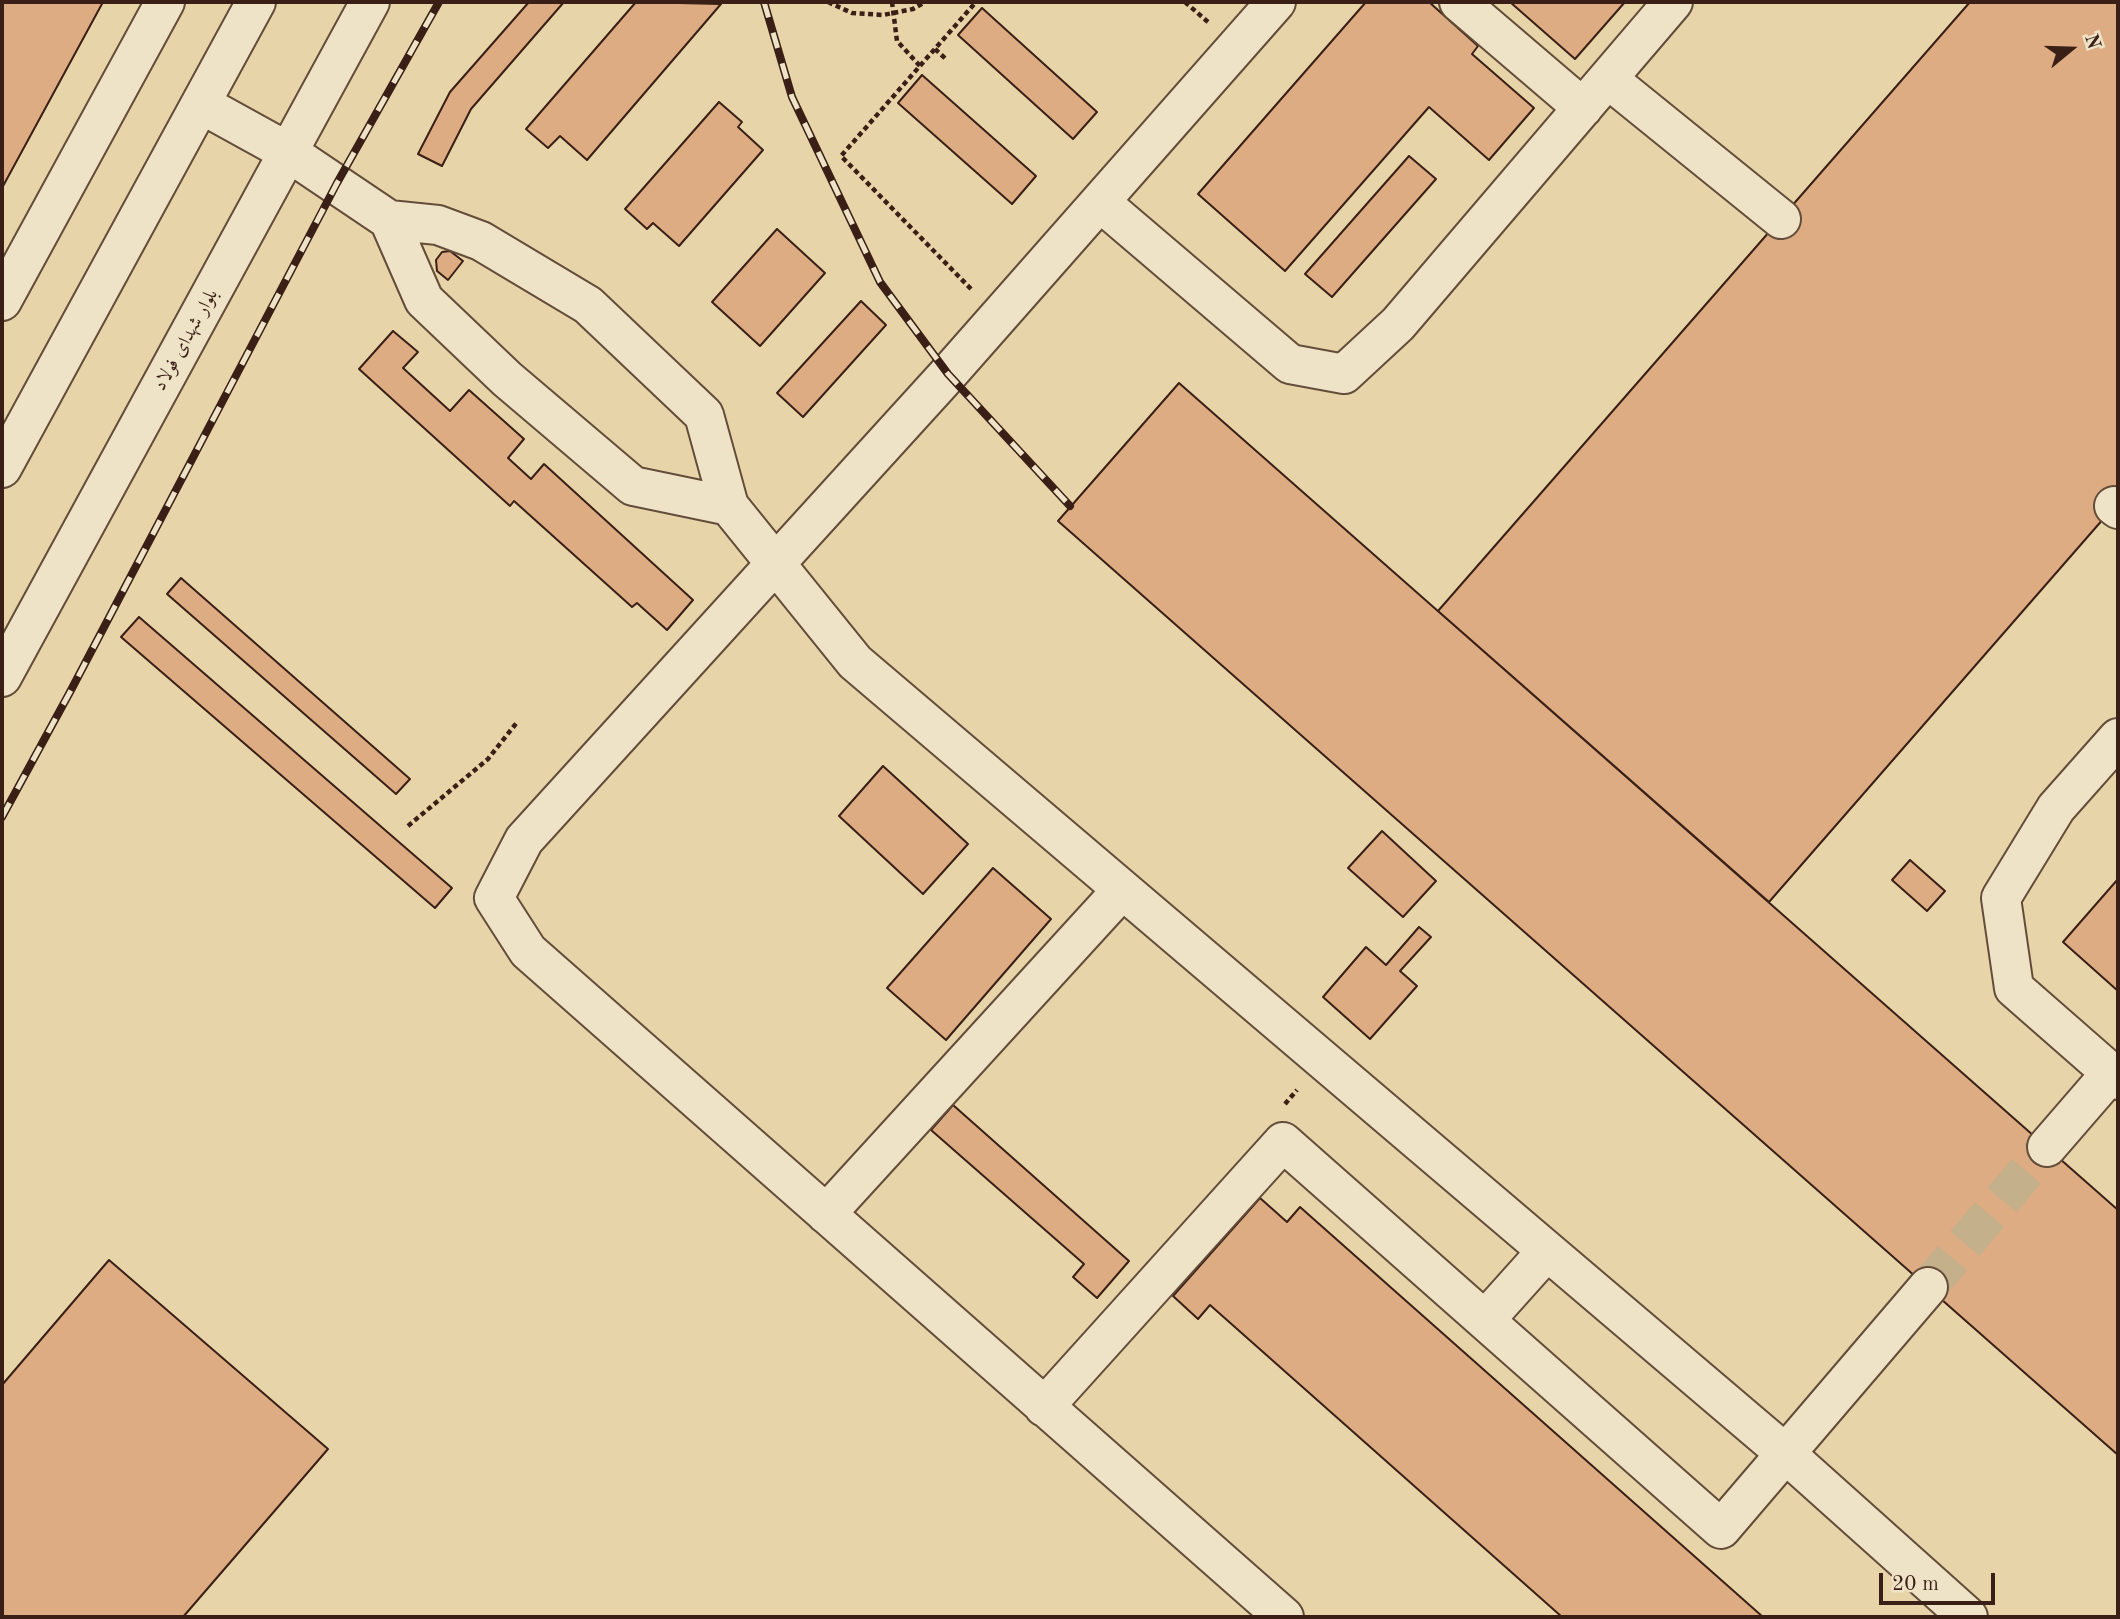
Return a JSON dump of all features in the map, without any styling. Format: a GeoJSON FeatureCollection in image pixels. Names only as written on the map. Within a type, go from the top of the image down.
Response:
{"type":"FeatureCollection","features":[{"type":"Feature","properties":{"kind":"street"},"geometry":{"type":"LineString","coordinates":[[2,301],[165,2]]}},
{"type":"Feature","properties":{"kind":"street"},"geometry":{"type":"LineString","coordinates":[[2,468],[256,2]]}},
{"type":"Feature","properties":{"kind":"street","name":"بلوار شهدای فولاد"},"geometry":{"type":"LineString","coordinates":[[2,677],[370,2]]}},
{"type":"Feature","properties":{"kind":"street"},"geometry":{"type":"LineString","coordinates":[[1276,2],[999,317],[523,840],[494,898],[528,951],[1284,1617]]}},
{"type":"Feature","properties":{"kind":"street"},"geometry":{"type":"LineString","coordinates":[[1459,2],[1583,108]]}},
{"type":"Feature","properties":{"kind":"street"},"geometry":{"type":"LineString","coordinates":[[1100,202],[1290,363],[1344,374],[1398,324],[1673,2]]}},
{"type":"Feature","properties":{"kind":"street"},"geometry":{"type":"LineString","coordinates":[[1608,79],[1781,219]]}},
{"type":"Feature","properties":{"kind":"street"},"geometry":{"type":"LineString","coordinates":[[201,104],[288,152],[389,220],[438,225],[481,241],[588,305],[704,415],[729,506],[855,662],[1786,1454],[1968,1617]]}},
{"type":"Feature","properties":{"kind":"street"},"geometry":{"type":"LineString","coordinates":[[389,220],[425,300],[507,379],[622,477],[633,486],[729,506]]}},
{"type":"Feature","properties":{"kind":"street"},"geometry":{"type":"LineString","coordinates":[[2047,1147],[2114,1076],[2014,988],[2001,898],[2056,808],[2118,738]]}},
{"type":"Feature","properties":{"kind":"street"},"geometry":{"type":"LineString","coordinates":[[826,1214],[1122,890]]}},
{"type":"Feature","properties":{"kind":"street"},"geometry":{"type":"LineString","coordinates":[[1044,1407],[1283,1142],[1721,1529],[1928,1287]]}},
{"type":"Feature","properties":{"kind":"street"},"geometry":{"type":"LineString","coordinates":[[1485,1321],[1546,1251]]}},
{"type":"Feature","properties":{"kind":"path"},"geometry":{"type":"LineString","coordinates":[[828,2],[852,13],[883,15],[913,9],[925,2]]}},
{"type":"Feature","properties":{"kind":"path"},"geometry":{"type":"LineString","coordinates":[[892,2],[897,41],[920,66]]}},
{"type":"Feature","properties":{"kind":"path"},"geometry":{"type":"LineString","coordinates":[[976,2],[841,156],[999,317]]}},
{"type":"Feature","properties":{"kind":"path"},"geometry":{"type":"LineString","coordinates":[[935,49],[947,61]]}},
{"type":"Feature","properties":{"kind":"path"},"geometry":{"type":"LineString","coordinates":[[408,826],[488,759],[518,720]]}},
{"type":"Feature","properties":{"kind":"path"},"geometry":{"type":"LineString","coordinates":[[1283,1142],[1281,1109],[1322,1060]]}},
{"type":"Feature","properties":{"kind":"building"},"geometry":{"type":"Polygon","coordinates":[[[2,2],[103,2],[2,188],[2,2]]]}},
{"type":"Feature","properties":{"kind":"building"},"geometry":{"type":"Polygon","coordinates":[[[529,2],[564,2],[471,109],[442,166],[418,154],[450,92],[529,2]]]}},
{"type":"Feature","properties":{"kind":"building"},"geometry":{"type":"Polygon","coordinates":[[[636,2],[721,4],[587,160],[560,136],[548,148],[526,129],[636,2]]]}},
{"type":"Feature","properties":{"kind":"building"},"geometry":{"type":"Polygon","coordinates":[[[1366,2],[1429,2],[1478,46],[1472,54],[1534,108],[1489,160],[1429,107],[1285,271],[1198,194],[1366,2]]]}},
{"type":"Feature","properties":{"kind":"building"},"geometry":{"type":"Polygon","coordinates":[[[1510,2],[1625,2],[1575,59],[1510,2]]]}},
{"type":"Feature","properties":{"kind":"building"},"geometry":{"type":"Polygon","coordinates":[[[1970,2],[2118,2],[2118,502],[1769,902],[1438,611],[1970,2]]]}},
{"type":"Feature","properties":{"kind":"building"},"geometry":{"type":"Polygon","coordinates":[[[982,8],[1097,112],[1073,139],[958,35],[982,8]]]}},
{"type":"Feature","properties":{"kind":"building"},"geometry":{"type":"Polygon","coordinates":[[[922,75],[1036,176],[1012,204],[898,103],[922,75]]]}},
{"type":"Feature","properties":{"kind":"building"},"geometry":{"type":"Polygon","coordinates":[[[719,102],[742,122],[738,127],[763,150],[679,246],[653,223],[647,229],[625,209],[719,102]]]}},
{"type":"Feature","properties":{"kind":"building"},"geometry":{"type":"Polygon","coordinates":[[[1409,156],[1436,179],[1332,297],[1305,274],[1409,156]]]}},
{"type":"Feature","properties":{"kind":"building"},"geometry":{"type":"Polygon","coordinates":[[[777,229],[825,273],[760,346],[712,302],[777,229]]]}},
{"type":"Feature","properties":{"kind":"building"},"geometry":{"type":"Polygon","coordinates":[[[450,251],[463,261],[448,280],[437,271],[436,260],[442,252],[450,251]]]}},
{"type":"Feature","properties":{"kind":"building"},"geometry":{"type":"Polygon","coordinates":[[[861,301],[886,325],[803,417],[777,393],[861,301]]]}},
{"type":"Feature","properties":{"kind":"building"},"geometry":{"type":"Polygon","coordinates":[[[393,331],[418,352],[403,368],[450,411],[469,390],[524,439],[508,458],[531,479],[544,464],[693,600],[667,630],[637,603],[632,607],[514,501],[510,506],[359,369],[393,331]]]}},
{"type":"Feature","properties":{"kind":"building"},"geometry":{"type":"Polygon","coordinates":[[[1179,383],[2118,1210],[2118,1455],[1058,521],[1179,383]]]}},
{"type":"Feature","properties":{"kind":"building"},"geometry":{"type":"Polygon","coordinates":[[[181,578],[410,779],[396,794],[167,594],[181,578]]]}},
{"type":"Feature","properties":{"kind":"building"},"geometry":{"type":"Polygon","coordinates":[[[139,617],[452,888],[435,908],[121,637],[139,617]]]}},
{"type":"Feature","properties":{"kind":"building"},"geometry":{"type":"Polygon","coordinates":[[[883,766],[968,844],[923,894],[839,816],[883,766]]]}},
{"type":"Feature","properties":{"kind":"building"},"geometry":{"type":"Polygon","coordinates":[[[1382,831],[1436,881],[1403,917],[1348,868],[1382,831]]]}},
{"type":"Feature","properties":{"kind":"building"},"geometry":{"type":"Polygon","coordinates":[[[1910,860],[1945,891],[1927,911],[1892,880],[1910,860]]]}},
{"type":"Feature","properties":{"kind":"building"},"geometry":{"type":"Polygon","coordinates":[[[993,868],[1051,919],[946,1040],[887,988],[993,868]]]}},
{"type":"Feature","properties":{"kind":"building"},"geometry":{"type":"Polygon","coordinates":[[[2118,879],[2118,991],[2063,942],[2118,879]]]}},
{"type":"Feature","properties":{"kind":"building"},"geometry":{"type":"Polygon","coordinates":[[[1419,927],[1431,937],[1400,971],[1417,986],[1370,1039],[1323,997],[1366,947],[1386,965],[1419,927]]]}},
{"type":"Feature","properties":{"kind":"building"},"geometry":{"type":"Polygon","coordinates":[[[953,1105],[1129,1261],[1097,1298],[1073,1277],[1084,1264],[931,1130],[953,1105]]]}},
{"type":"Feature","properties":{"kind":"building"},"geometry":{"type":"Polygon","coordinates":[[[1260,1198],[1287,1222],[1300,1207],[1763,1617],[1562,1617],[1210,1305],[1198,1319],[1173,1296],[1260,1198]]]}},
{"type":"Feature","properties":{"kind":"building"},"geometry":{"type":"Polygon","coordinates":[[[109,1260],[328,1449],[183,1617],[2,1617],[2,1385],[109,1260]]]}},
{"type":"Feature","properties":{"kind":"tunnel"},"geometry":{"type":"LineString","coordinates":[[1928,1287],[2047,1147]]}},
{"type":"Feature","properties":{"kind":"railway"},"geometry":{"type":"LineString","coordinates":[[2,817],[337,183],[439,2]]}},
{"type":"Feature","properties":{"kind":"railway"},"geometry":{"type":"LineString","coordinates":[[764,2],[792,97],[880,282],[948,374],[1070,506]]}}]}
